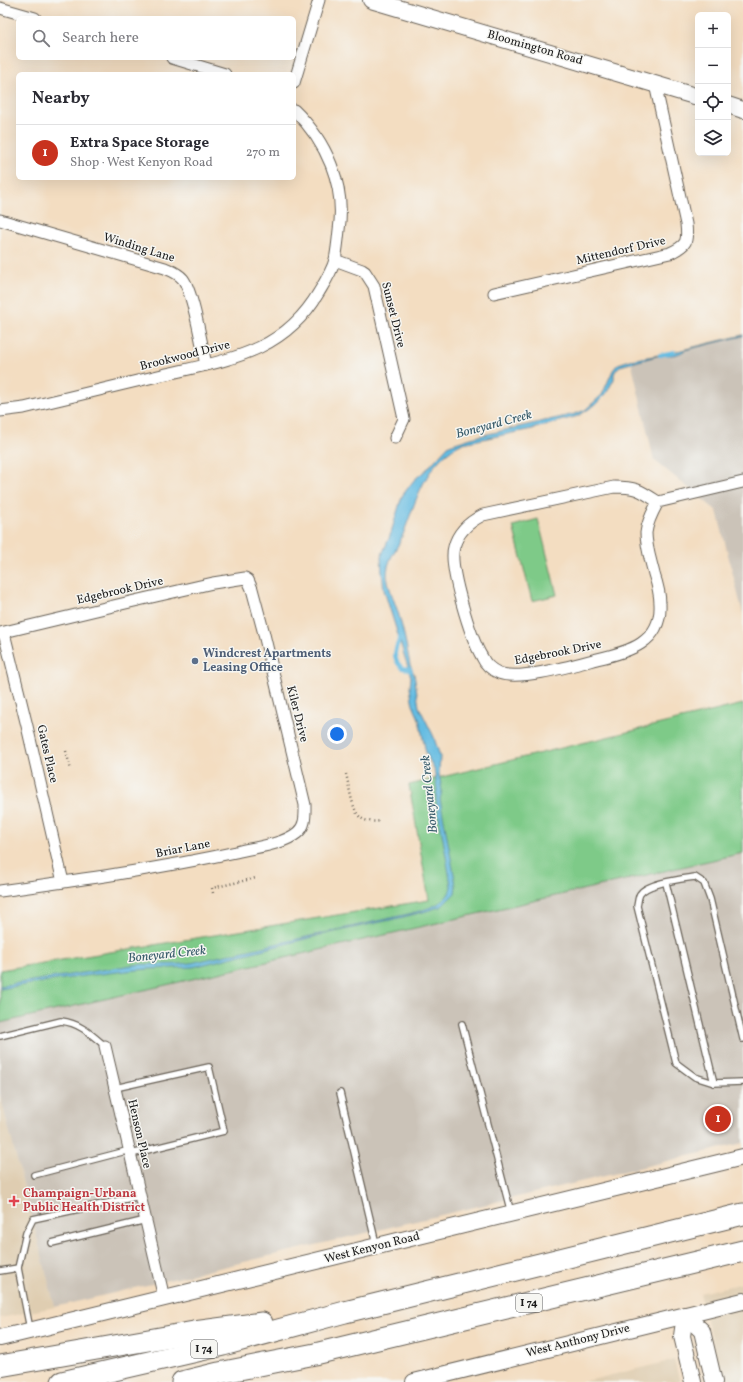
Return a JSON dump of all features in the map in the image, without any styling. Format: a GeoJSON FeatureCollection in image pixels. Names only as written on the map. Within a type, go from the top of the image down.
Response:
{"type":"FeatureCollection","features":[{"type":"Feature","properties":{"kind":"highway","name":"I 74"},"geometry":{"type":"LineString","coordinates":[[62,1382],[223,1345],[345,1312],[743,1214]]}},
{"type":"Feature","properties":{"kind":"highway","name":"I 74"},"geometry":{"type":"LineString","coordinates":[[182,1382],[315,1354],[743,1252]]}},
{"type":"Feature","properties":{"kind":"highway"},"geometry":{"type":"LineString","coordinates":[[0,1366],[194,1332],[345,1312]]}},
{"type":"Feature","properties":{"kind":"highway"},"geometry":{"type":"LineString","coordinates":[[233,1382],[315,1354]]}},
{"type":"Feature","properties":{"kind":"street"},"geometry":{"type":"LineString","coordinates":[[296,76],[319,0]]}},
{"type":"Feature","properties":{"kind":"street","name":"Bloomington Road"},"geometry":{"type":"LineString","coordinates":[[371,0],[695,95]]}},
{"type":"Feature","properties":{"kind":"street"},"geometry":{"type":"LineString","coordinates":[[0,8],[28,16]]}},
{"type":"Feature","properties":{"kind":"street"},"geometry":{"type":"LineString","coordinates":[[179,60],[218,72]]}},
{"type":"Feature","properties":{"kind":"street","name":"Mittendorf Drive"},"geometry":{"type":"LineString","coordinates":[[494,293],[670,253],[682,247],[686,243],[688,236],[686,224],[655,84]]}},
{"type":"Feature","properties":{"kind":"street"},"geometry":{"type":"LineString","coordinates":[[731,106],[743,110]]}},
{"type":"Feature","properties":{"kind":"street"},"geometry":{"type":"LineString","coordinates":[[296,112],[303,118],[316,135],[334,173],[340,196],[342,215],[335,260]]}},
{"type":"Feature","properties":{"kind":"street","name":"Winding Lane"},"geometry":{"type":"LineString","coordinates":[[0,220],[177,273],[184,280],[190,292],[206,365]]}},
{"type":"Feature","properties":{"kind":"street","name":"Brookwood Drive"},"geometry":{"type":"LineString","coordinates":[[0,411],[24,408],[206,365],[250,352],[271,342],[300,320],[312,305],[326,282],[335,260]]}},
{"type":"Feature","properties":{"kind":"street","name":"Sunset Drive"},"geometry":{"type":"LineString","coordinates":[[335,260],[362,270],[374,286],[404,419],[394,438]]}},
{"type":"Feature","properties":{"kind":"street"},"geometry":{"type":"LineString","coordinates":[[658,502],[743,482]]}},
{"type":"Feature","properties":{"kind":"street","name":"Edgebrook Drive"},"geometry":{"type":"LineString","coordinates":[[614,487],[631,487],[641,490],[658,502],[648,524],[646,533],[648,550],[660,603],[660,614],[656,626],[649,637],[638,646],[619,654],[550,671],[515,676],[499,673],[490,668],[482,658],[473,639],[454,567],[453,549],[464,528],[483,515],[614,487]]}},
{"type":"Feature","properties":{"kind":"street","name":"Edgebrook Drive"},"geometry":{"type":"LineString","coordinates":[[2,633],[213,583],[247,578]]}},
{"type":"Feature","properties":{"kind":"street","name":"Kiler Drive"},"geometry":{"type":"LineString","coordinates":[[247,578],[252,589],[261,623],[296,765]]}},
{"type":"Feature","properties":{"kind":"street","name":"Gates Place"},"geometry":{"type":"LineString","coordinates":[[2,633],[27,726],[63,882]]}},
{"type":"Feature","properties":{"kind":"street","name":"Briar Lane"},"geometry":{"type":"LineString","coordinates":[[0,891],[190,862],[271,844],[289,838],[300,831],[305,820],[306,805],[296,765]]}},
{"type":"Feature","properties":{"kind":"street","name":"Henson Place"},"geometry":{"type":"LineString","coordinates":[[105,1046],[164,1298]]}},
{"type":"Feature","properties":{"kind":"street","name":"West Kenyon Road"},"geometry":{"type":"LineString","coordinates":[[0,1338],[743,1157]]}},
{"type":"Feature","properties":{"kind":"street","name":"West Anthony Drive"},"geometry":{"type":"LineString","coordinates":[[414,1382],[743,1301]]}},
{"type":"Feature","properties":{"kind":"street"},"geometry":{"type":"LineString","coordinates":[[685,1315],[682,1336],[694,1382]]}},
{"type":"Feature","properties":{"kind":"street"},"geometry":{"type":"LineString","coordinates":[[685,1315],[702,1331],[714,1382]]}},
{"type":"Feature","properties":{"kind":"lane"},"geometry":{"type":"LineString","coordinates":[[743,1039],[710,899],[704,883],[695,877],[646,888],[639,895],[637,906],[676,1063],[695,1077],[714,1083],[743,1082]]}},
{"type":"Feature","properties":{"kind":"lane"},"geometry":{"type":"LineString","coordinates":[[666,883],[714,1083]]}},
{"type":"Feature","properties":{"kind":"lane"},"geometry":{"type":"LineString","coordinates":[[0,1036],[61,1021],[71,1022],[86,1030],[105,1046]]}},
{"type":"Feature","properties":{"kind":"lane"},"geometry":{"type":"LineString","coordinates":[[462,1024],[511,1213]]}},
{"type":"Feature","properties":{"kind":"lane"},"geometry":{"type":"LineString","coordinates":[[34,1175],[224,1131],[209,1067],[115,1088]]}},
{"type":"Feature","properties":{"kind":"lane"},"geometry":{"type":"LineString","coordinates":[[340,1093],[377,1246]]}},
{"type":"Feature","properties":{"kind":"lane"},"geometry":{"type":"LineString","coordinates":[[31,1331],[18,1268],[26,1233],[33,1220],[140,1196]]}},
{"type":"Feature","properties":{"kind":"lane"},"geometry":{"type":"LineString","coordinates":[[52,1243],[146,1220]]}},
{"type":"Feature","properties":{"kind":"lane"},"geometry":{"type":"LineString","coordinates":[[0,1271],[18,1268]]}},
{"type":"Feature","properties":{"kind":"path"},"geometry":{"type":"LineString","coordinates":[[66,751],[71,770]]}},
{"type":"Feature","properties":{"kind":"path"},"geometry":{"type":"LineString","coordinates":[[346,774],[352,800],[360,817],[367,821],[381,821]]}},
{"type":"Feature","properties":{"kind":"path"},"geometry":{"type":"LineString","coordinates":[[212,893],[212,888],[256,878]]}},
{"type":"Feature","properties":{"kind":"shaded area"},"geometry":{"type":"Polygon","coordinates":[[[743,336],[743,614],[717,511],[654,460],[631,361],[743,336]]]}},
{"type":"Feature","properties":{"kind":"shaded area"},"geometry":{"type":"Polygon","coordinates":[[[743,853],[743,1143],[55,1307],[0,1095],[0,1023],[743,853]]]}},
{"type":"Feature","properties":{"kind":"shaded area","name":"Champaign-Urbana Public Health District"},"geometry":{"type":"Polygon","coordinates":[[[0,1095],[55,1307],[0,1318],[0,1095]]]}},
{"type":"Feature","properties":{"kind":"shaded area"},"geometry":{"type":"Polygon","coordinates":[[[743,1283],[743,1382],[723,1382],[700,1293],[743,1283]]]}},
{"type":"Feature","properties":{"kind":"shaded area"},"geometry":{"type":"Polygon","coordinates":[[[674,1360],[680,1382],[583,1382],[674,1360]]]}},
{"type":"Feature","properties":{"kind":"green space"},"geometry":{"type":"Polygon","coordinates":[[[538,519],[557,595],[532,601],[513,526],[538,519]]]}},
{"type":"Feature","properties":{"kind":"green space"},"geometry":{"type":"Polygon","coordinates":[[[743,704],[743,853],[0,1023],[0,970],[429,900],[409,785],[743,704]]]}},
{"type":"Feature","properties":{"kind":"water"},"geometry":{"type":"Polygon","coordinates":[[[743,335],[685,350],[678,354],[664,354],[743,335]]]}},
{"type":"Feature","properties":{"kind":"water"},"geometry":{"type":"Polygon","coordinates":[[[662,354],[620,366],[614,374],[614,379],[606,394],[595,405],[578,416],[532,429],[463,443],[450,450],[439,460],[431,471],[417,496],[402,537],[388,566],[387,577],[400,618],[410,665],[414,674],[419,707],[433,735],[440,756],[439,773],[442,791],[440,799],[456,885],[455,893],[442,906],[399,918],[325,934],[193,967],[148,969],[111,973],[0,989],[0,986],[133,965],[191,963],[413,913],[431,907],[442,901],[450,891],[451,885],[436,799],[437,789],[434,769],[426,753],[419,719],[413,705],[410,688],[411,677],[384,590],[382,573],[381,557],[390,536],[402,496],[414,480],[427,469],[449,445],[471,438],[575,414],[585,410],[602,395],[613,370],[618,364],[630,360],[662,354]]]}},
{"type":"Feature","properties":{"kind":"waterway","name":"Boneyard Creek"},"geometry":{"type":"LineString","coordinates":[[660,355],[674,352]]}},
{"type":"Feature","properties":{"kind":"waterway","name":"Boneyard Creek"},"geometry":{"type":"LineString","coordinates":[[401,635],[395,652],[396,660],[402,668],[410,669],[411,671]]}},
{"type":"Feature","properties":{"kind":"place","name":"Windcrest Apartments Leasing Office"},"geometry":{"type":"Point","coordinates":[195,661]}},
{"type":"Feature","properties":{"kind":"place","name":"Extra Space Storage"},"geometry":{"type":"Point","coordinates":[718,1119]}},
{"type":"Feature","properties":{"kind":"place","name":"Champaign-Urbana Public Health District"},"geometry":{"type":"Point","coordinates":[14,1201]}}]}
